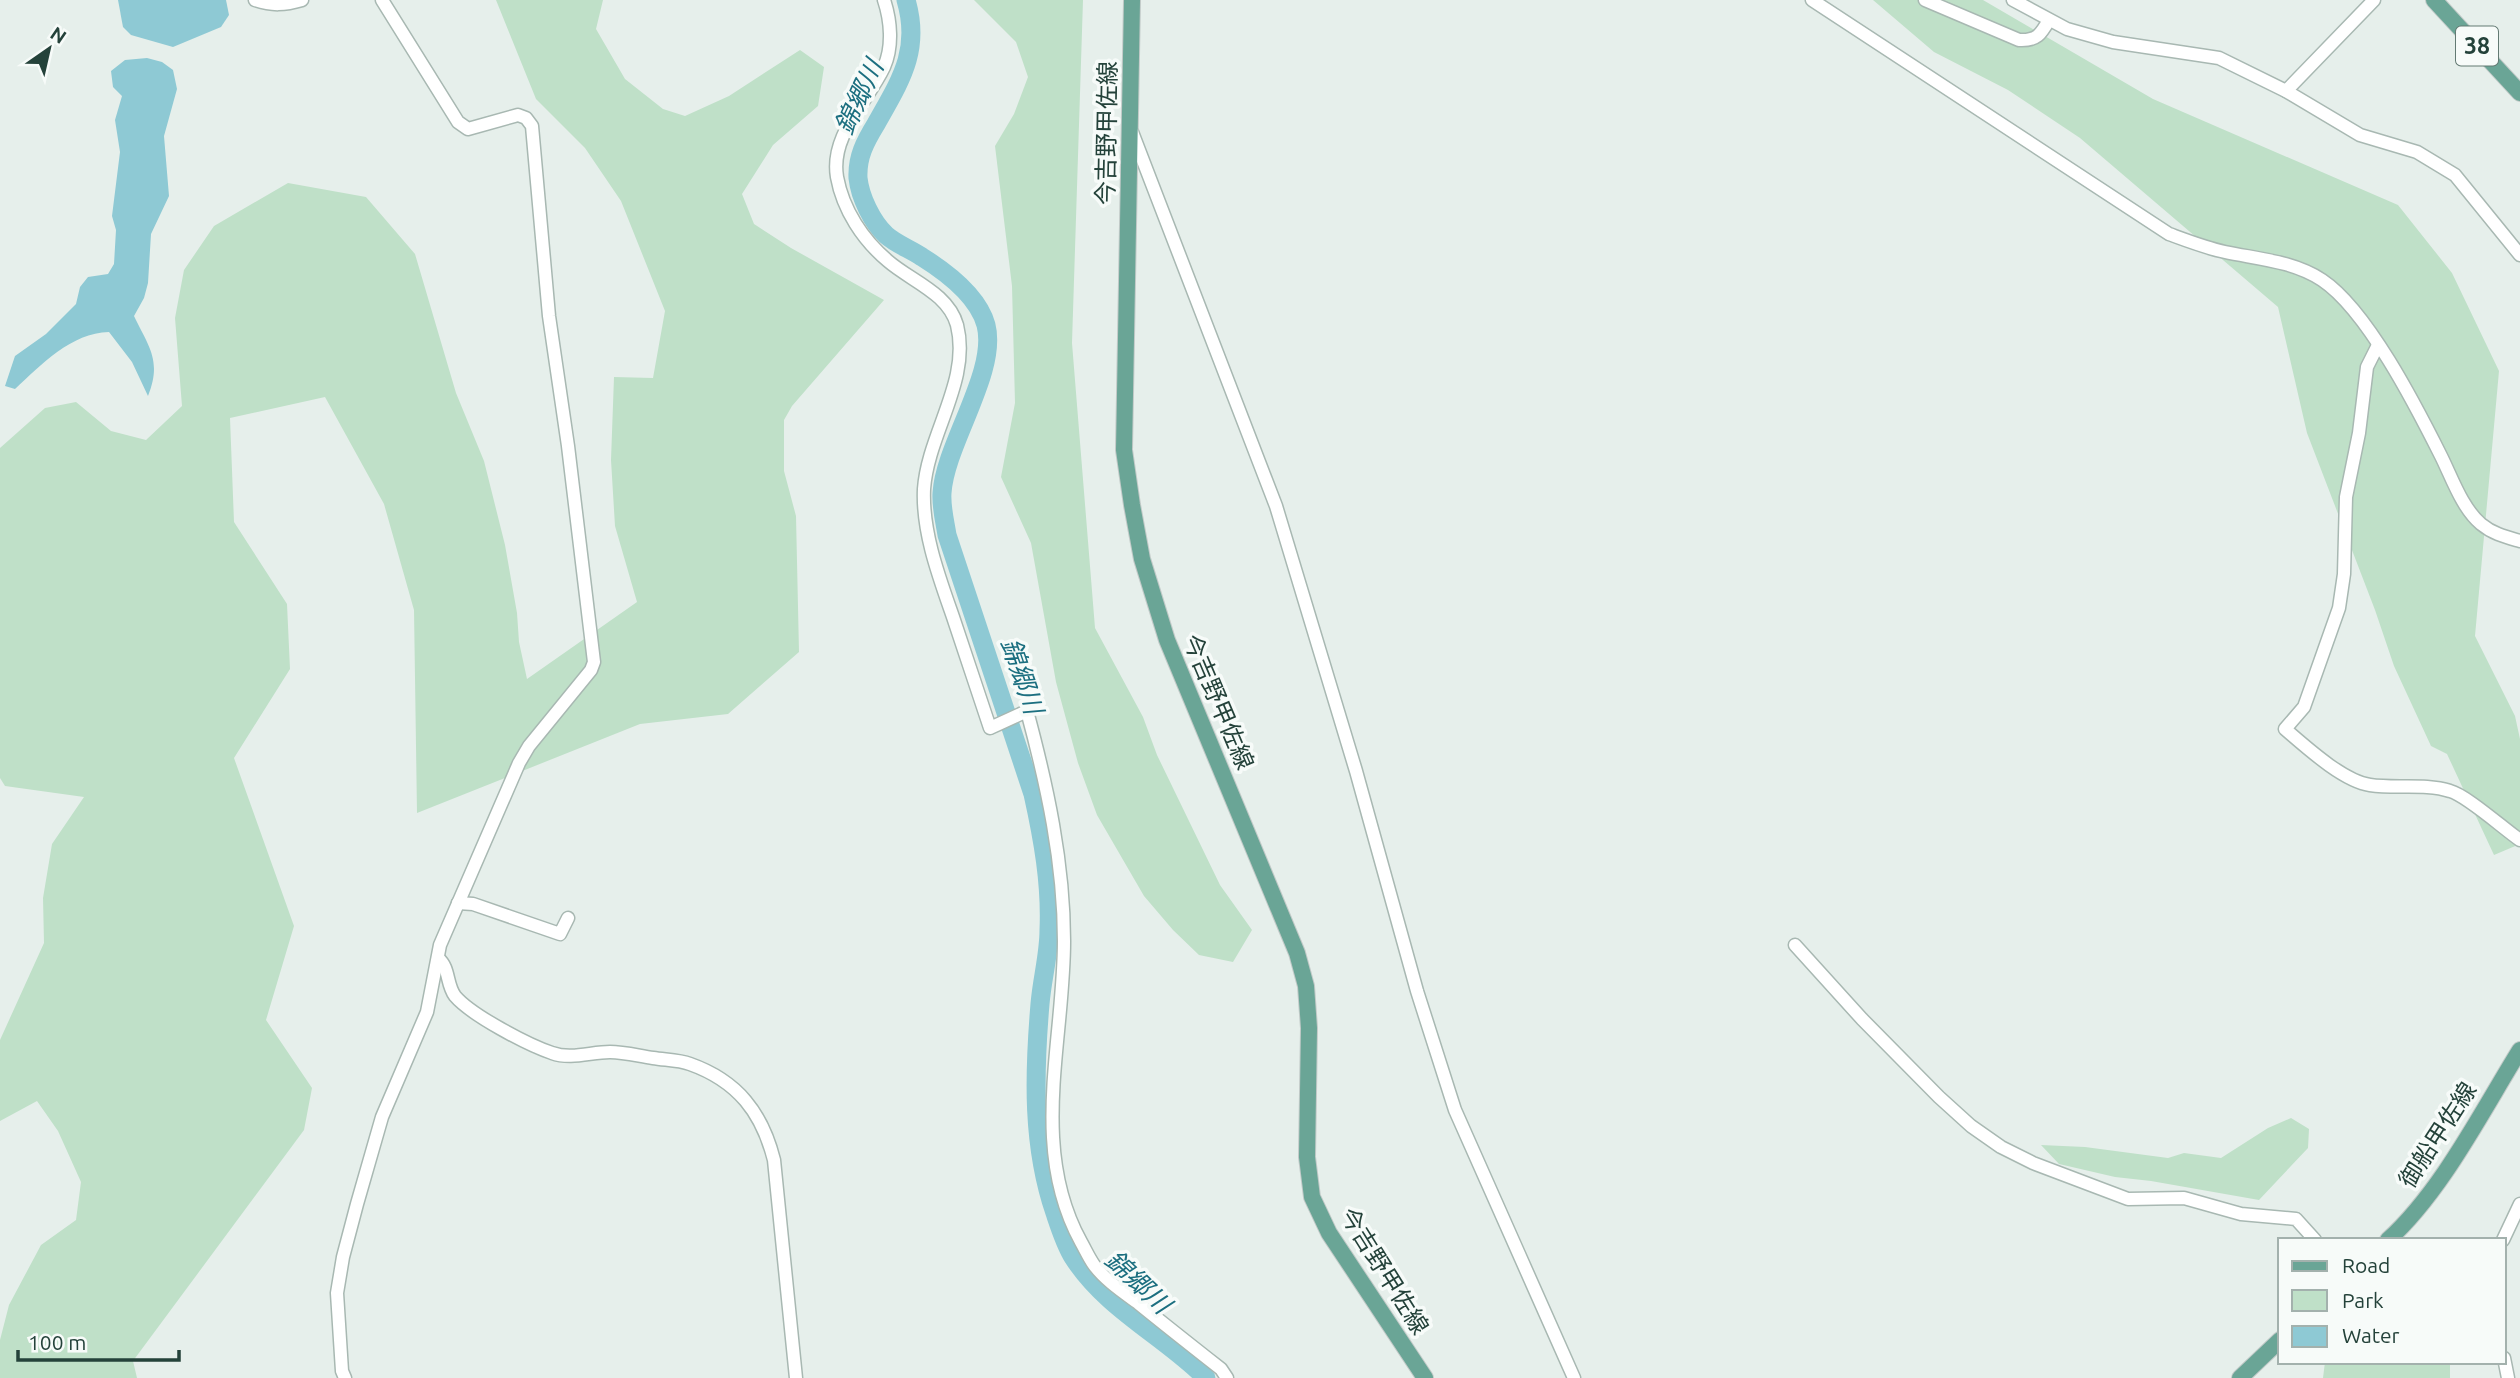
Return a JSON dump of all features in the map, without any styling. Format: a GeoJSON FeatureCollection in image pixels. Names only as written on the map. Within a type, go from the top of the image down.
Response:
{"type":"FeatureCollection","features":[{"type":"Feature","properties":{"kind":"main road","name":"今吉野甲佐線"},"geometry":{"type":"LineString","coordinates":[[1132,0],[1124,450],[1142,559],[1167,639],[1297,953],[1306,986],[1309,1041],[1307,1157],[1312,1196],[1329,1233],[1425,1378]]}},
{"type":"Feature","properties":{"kind":"main road","name":"38"},"geometry":{"type":"LineString","coordinates":[[2434,0],[2520,93]]}},
{"type":"Feature","properties":{"kind":"main road","name":"御船甲佐線"},"geometry":{"type":"LineString","coordinates":[[2390,1238],[2428,1195],[2520,1050]]}},
{"type":"Feature","properties":{"kind":"main road"},"geometry":{"type":"LineString","coordinates":[[2240,1378],[2278,1342]]}},
{"type":"Feature","properties":{"kind":"street"},"geometry":{"type":"LineString","coordinates":[[256,0],[266,4],[285,5],[302,0]]}},
{"type":"Feature","properties":{"kind":"street"},"geometry":{"type":"LineString","coordinates":[[342,1376],[337,1293],[343,1257],[383,1117],[427,1012],[440,945],[519,763],[529,746],[591,670],[594,648],[549,316],[532,125],[526,118],[518,115],[468,130],[458,122],[382,0]]}},
{"type":"Feature","properties":{"kind":"street"},"geometry":{"type":"LineString","coordinates":[[884,0],[889,15],[890,47],[885,66],[847,128],[837,150],[837,176],[845,205],[860,232],[888,261],[944,302],[956,321],[960,344],[958,370],[931,452],[924,488],[925,510],[936,568],[990,728],[1027,711],[1042,767],[1054,832],[1063,913],[1061,1010],[1052,1084],[1052,1142],[1060,1192],[1070,1223],[1094,1265],[1121,1290],[1221,1369],[1227,1378]]}},
{"type":"Feature","properties":{"kind":"street"},"geometry":{"type":"LineString","coordinates":[[1812,0],[2169,234],[2223,252],[2290,264],[2322,280],[2345,300],[2378,345],[2426,426],[2464,502],[2479,522],[2493,533],[2520,541]]}},
{"type":"Feature","properties":{"kind":"street"},"geometry":{"type":"LineString","coordinates":[[1924,0],[2019,40],[2031,41],[2039,36],[2049,20]]}},
{"type":"Feature","properties":{"kind":"street"},"geometry":{"type":"LineString","coordinates":[[2013,0],[2067,29],[2113,42],[2219,58],[2286,91],[2360,135],[2417,152],[2455,175],[2475,196],[2520,255]]}},
{"type":"Feature","properties":{"kind":"street"},"geometry":{"type":"LineString","coordinates":[[2286,91],[2374,0]]}},
{"type":"Feature","properties":{"kind":"street"},"geometry":{"type":"LineString","coordinates":[[1130,126],[1276,506],[1356,771],[1417,991],[1455,1110],[1574,1378]]}},
{"type":"Feature","properties":{"kind":"street"},"geometry":{"type":"LineString","coordinates":[[2378,345],[2367,367],[2359,433],[2346,497],[2344,574],[2339,608],[2304,707],[2285,729],[2312,752],[2366,785],[2452,791],[2520,840]]}},
{"type":"Feature","properties":{"kind":"street"},"geometry":{"type":"LineString","coordinates":[[458,903],[473,904],[560,934],[568,918]]}},
{"type":"Feature","properties":{"kind":"street"},"geometry":{"type":"LineString","coordinates":[[1796,945],[1862,1019],[1939,1097],[1971,1126],[2000,1147],[2033,1163],[2128,1199],[2184,1198],[2241,1214],[2296,1219],[2313,1238]]}},
{"type":"Feature","properties":{"kind":"street"},"geometry":{"type":"LineString","coordinates":[[438,958],[444,963],[450,988],[457,998],[509,1034],[552,1053],[569,1056],[611,1052],[688,1064],[712,1074],[753,1107],[768,1134],[774,1160],[796,1378]]}},
{"type":"Feature","properties":{"kind":"street"},"geometry":{"type":"LineString","coordinates":[[2504,1238],[2520,1204]]}},
{"type":"Feature","properties":{"kind":"green space"},"geometry":{"type":"Polygon","coordinates":[[[496,0],[603,0],[596,29],[625,79],[663,109],[685,116],[729,96],[800,50],[824,67],[818,106],[773,145],[742,194],[754,224],[884,300],[792,406],[784,420],[784,471],[796,516],[799,652],[728,714],[640,724],[417,813],[414,610],[384,504],[325,397],[230,418],[234,522],[287,604],[290,669],[234,758],[294,926],[266,1020],[312,1088],[304,1130],[133,1361],[137,1378],[0,1378],[0,1340],[9,1305],[41,1245],[76,1220],[81,1182],[58,1131],[37,1101],[0,1121],[0,1040],[44,943],[43,898],[52,844],[84,797],[5,786],[0,778],[0,448],[45,408],[76,402],[111,431],[146,440],[182,406],[175,318],[184,270],[214,226],[288,183],[366,197],[415,254],[456,393],[484,461],[505,545],[527,679],[637,602],[615,526],[611,460],[614,377],[653,378],[665,311],[621,201],[585,148],[536,99],[496,0]]]}},
{"type":"Feature","properties":{"kind":"green space"},"geometry":{"type":"Polygon","coordinates":[[[974,0],[1083,0],[1072,343],[1095,628],[1143,717],[1157,755],[1220,885],[1252,930],[1233,962],[1199,955],[1144,896],[1097,815],[1078,763],[1056,682],[1031,543],[1001,477],[1015,403],[1012,286],[995,146],[1014,114],[1028,77],[1016,42],[974,0]]]}},
{"type":"Feature","properties":{"kind":"green space"},"geometry":{"type":"Polygon","coordinates":[[[1873,0],[1983,0],[2153,99],[2398,205],[2452,273],[2499,371],[2475,636],[2515,716],[2520,739],[2520,844],[2494,855],[2447,754],[2431,746],[2394,666],[2307,433],[2278,307],[2080,138],[2008,90],[1934,52],[1873,0]]]}},
{"type":"Feature","properties":{"kind":"green space"},"geometry":{"type":"Polygon","coordinates":[[[2291,1118],[2309,1129],[2308,1148],[2259,1200],[2115,1177],[2059,1164],[2041,1145],[2085,1147],[2168,1158],[2184,1153],[2221,1158],[2268,1128],[2291,1118]]]}},
{"type":"Feature","properties":{"kind":"green space"},"geometry":{"type":"Polygon","coordinates":[[[2325,1364],[2450,1364],[2450,1378],[2323,1378],[2325,1364]]]}},
{"type":"Feature","properties":{"kind":"water"},"geometry":{"type":"Polygon","coordinates":[[[118,0],[226,0],[229,15],[221,27],[173,47],[131,35],[123,27],[118,0]]]}},
{"type":"Feature","properties":{"kind":"water"},"geometry":{"type":"Polygon","coordinates":[[[147,58],[162,62],[173,70],[177,89],[164,136],[169,196],[151,234],[148,283],[144,298],[134,316],[154,363],[148,396],[132,362],[109,332],[82,338],[70,344],[47,360],[15,389],[5,386],[15,356],[46,334],[76,304],[80,287],[88,277],[108,274],[114,264],[116,230],[112,216],[120,152],[115,120],[122,96],[113,87],[111,71],[125,60],[147,58]]]}},
{"type":"Feature","properties":{"kind":"waterway","name":"錦郷川"},"geometry":{"type":"LineString","coordinates":[[906,0],[911,35],[906,65],[862,150],[858,178],[864,201],[881,230],[960,286],[976,304],[986,325],[988,344],[985,364],[945,474],[942,504],[947,535],[1033,794],[1043,845],[1049,896],[1049,930],[1040,1004],[1036,1084],[1042,1162],[1059,1224],[1073,1257],[1086,1275],[1119,1307],[1206,1378]]}}]}
